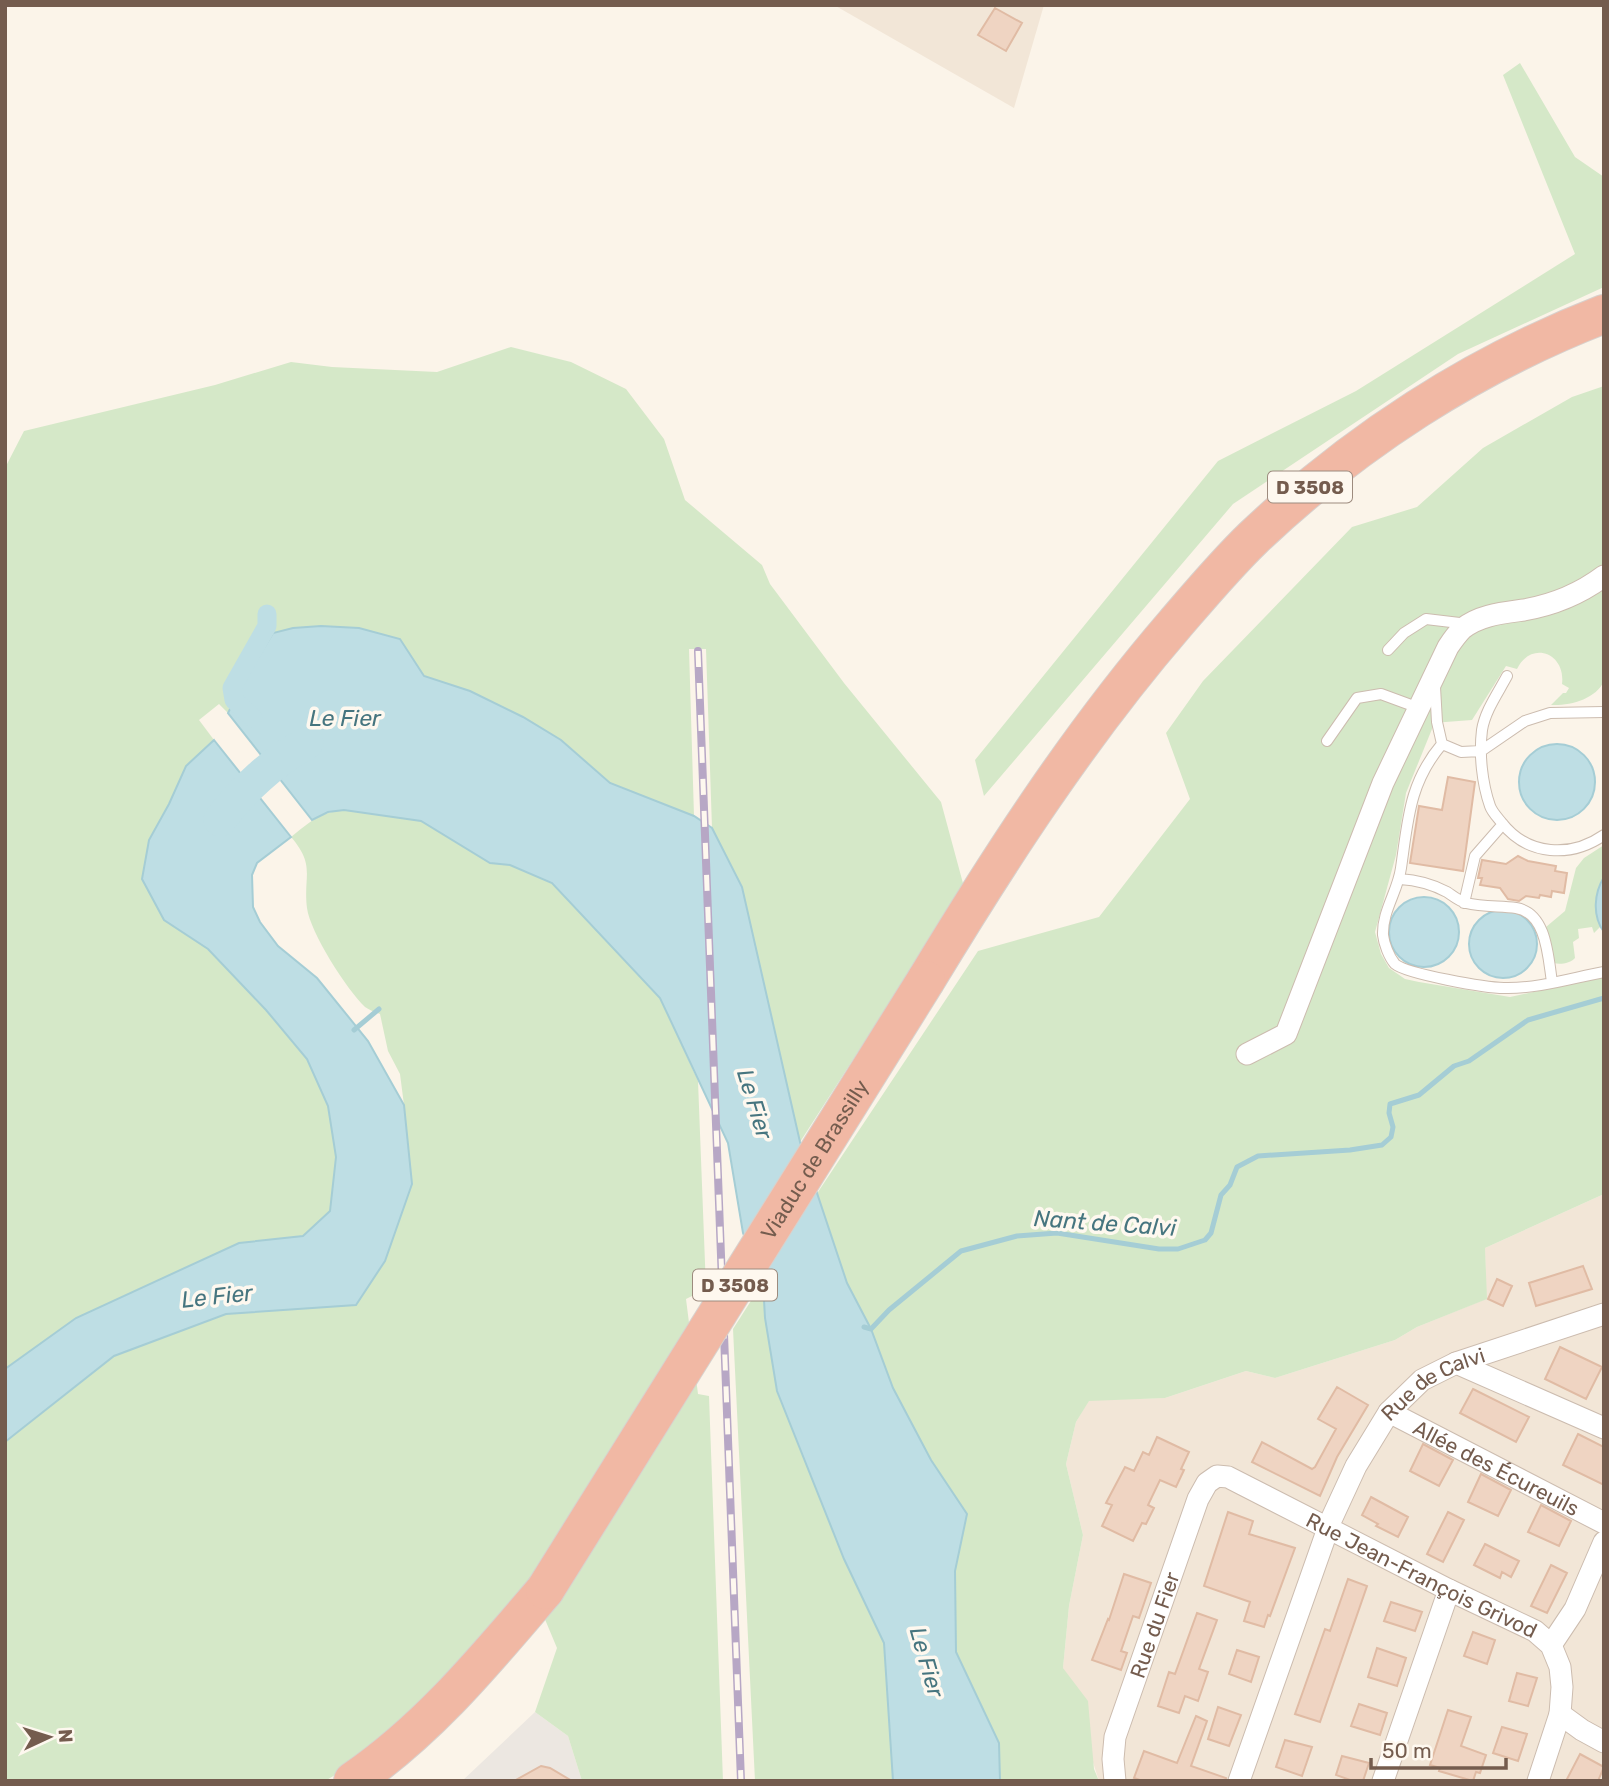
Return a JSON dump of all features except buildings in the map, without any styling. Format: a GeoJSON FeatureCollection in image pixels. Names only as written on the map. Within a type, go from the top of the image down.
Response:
{"type":"FeatureCollection","features":[{"type":"Feature","properties":{"kind":"highway","name":"Viaduc de Brassilly"},"geometry":{"type":"LineString","coordinates":[[545,1590],[978,895],[1082,741],[1144,660],[1211,582],[1252,540],[1303,493],[1362,448],[1436,397],[1499,361],[1604,314]]}},
{"type":"Feature","properties":{"kind":"highway","name":"D 3508"},"geometry":{"type":"LineString","coordinates":[[353,1781],[401,1745],[440,1710],[545,1590]]}},
{"type":"Feature","properties":{"kind":"highway","name":"D 3508"},"geometry":{"type":"LineString","coordinates":[[376,1781],[431,1737],[489,1678],[525,1628],[545,1590]]}},
{"type":"Feature","properties":{"kind":"street"},"geometry":{"type":"LineString","coordinates":[[1247,1054],[1286,1034],[1383,783],[1448,647],[1461,630],[1479,619],[1570,597],[1589,588],[1604,576]]}},
{"type":"Feature","properties":{"kind":"street","name":"Rue de Calvi"},"geometry":{"type":"LineString","coordinates":[[1239,1781],[1328,1527],[1356,1466],[1390,1412],[1422,1380],[1456,1363],[1604,1314]]}},
{"type":"Feature","properties":{"kind":"street"},"geometry":{"type":"LineString","coordinates":[[1456,1363],[1604,1428]]}},
{"type":"Feature","properties":{"kind":"street","name":"Allée des Écureuils"},"geometry":{"type":"LineString","coordinates":[[1390,1412],[1604,1523]]}},
{"type":"Feature","properties":{"kind":"street","name":"Rue Jean-François Grivod"},"geometry":{"type":"LineString","coordinates":[[1217,1476],[1228,1477],[1535,1631],[1550,1645],[1560,1667],[1560,1714],[1538,1781]]}},
{"type":"Feature","properties":{"kind":"street","name":"Rue du Fier"},"geometry":{"type":"LineString","coordinates":[[1115,1781],[1115,1737],[1198,1499],[1208,1483],[1217,1476]]}},
{"type":"Feature","properties":{"kind":"street"},"geometry":{"type":"LineString","coordinates":[[1550,1645],[1575,1609],[1604,1542]]}},
{"type":"Feature","properties":{"kind":"street"},"geometry":{"type":"LineString","coordinates":[[1383,1781],[1449,1590]]}},
{"type":"Feature","properties":{"kind":"street"},"geometry":{"type":"LineString","coordinates":[[1560,1714],[1604,1742]]}},
{"type":"Feature","properties":{"kind":"lane"},"geometry":{"type":"LineString","coordinates":[[1388,650],[1404,633],[1426,619],[1471,624]]}},
{"type":"Feature","properties":{"kind":"lane"},"geometry":{"type":"LineString","coordinates":[[1507,676],[1482,727],[1481,751],[1490,808],[1513,837],[1543,849],[1569,851],[1592,843],[1604,835]]}},
{"type":"Feature","properties":{"kind":"lane"},"geometry":{"type":"LineString","coordinates":[[1434,677],[1437,722],[1442,744],[1419,779],[1411,805],[1400,879],[1385,918],[1383,936],[1395,963],[1410,972],[1502,989],[1604,972]]}},
{"type":"Feature","properties":{"kind":"lane"},"geometry":{"type":"LineString","coordinates":[[1327,741],[1357,698],[1381,694],[1419,708]]}},
{"type":"Feature","properties":{"kind":"lane"},"geometry":{"type":"LineString","coordinates":[[1442,744],[1461,752],[1481,751],[1525,721],[1550,713],[1604,712]]}},
{"type":"Feature","properties":{"kind":"lane"},"geometry":{"type":"LineString","coordinates":[[1464,903],[1475,856],[1503,824]]}},
{"type":"Feature","properties":{"kind":"lane"},"geometry":{"type":"LineString","coordinates":[[1400,879],[1419,881],[1445,891],[1464,903],[1520,909],[1531,916],[1540,927],[1545,941],[1552,982]]}},
{"type":"Feature","properties":{"kind":"shaded area"},"geometry":{"type":"Polygon","coordinates":[[[834,5],[1044,5],[1014,108],[834,5]]]}},
{"type":"Feature","properties":{"kind":"shaded area"},"geometry":{"type":"Polygon","coordinates":[[[1604,1194],[1604,1781],[1099,1781],[1063,1668],[1069,1606],[1083,1535],[1066,1464],[1076,1422],[1089,1400],[1165,1398],[1246,1371],[1275,1378],[1395,1340],[1417,1327],[1486,1299],[1485,1248],[1604,1194]]]}},
{"type":"Feature","properties":{"kind":"shaded area"},"geometry":{"type":"Polygon","coordinates":[[[535,1712],[568,1736],[582,1781],[462,1781],[535,1712]]]}},
{"type":"Feature","properties":{"kind":"green space"},"geometry":{"type":"Polygon","coordinates":[[[1520,63],[1575,157],[1604,177],[1604,287],[1458,354],[1233,504],[984,796],[975,760],[1218,461],[1356,391],[1575,254],[1503,75],[1520,63]]]}},
{"type":"Feature","properties":{"kind":"green space"},"geometry":{"type":"Polygon","coordinates":[[[511,347],[571,362],[626,389],[664,439],[685,500],[762,565],[770,584],[844,683],[941,802],[964,887],[800,1142],[742,887],[712,828],[706,649],[689,649],[694,816],[610,783],[561,740],[470,691],[424,676],[400,639],[273,633],[228,713],[219,704],[199,720],[214,740],[186,766],[149,840],[164,920],[208,949],[266,1010],[307,1059],[328,1106],[336,1157],[330,1211],[303,1236],[239,1243],[5,1369],[5,468],[24,431],[215,385],[291,362],[332,367],[437,372],[511,347]]]}},
{"type":"Feature","properties":{"kind":"green space"},"geometry":{"type":"Polygon","coordinates":[[[1604,386],[1604,681],[1589,697],[1566,704],[1551,705],[1569,688],[1562,684],[1559,664],[1546,654],[1538,653],[1523,660],[1517,669],[1506,666],[1472,720],[1432,723],[1406,793],[1396,855],[1375,932],[1381,954],[1389,968],[1405,979],[1419,982],[1510,997],[1604,977],[1604,1194],[1485,1248],[1487,1299],[1417,1327],[1395,1340],[1275,1378],[1246,1371],[1165,1398],[1089,1401],[1076,1422],[1066,1464],[1083,1535],[1069,1606],[1063,1668],[1088,1701],[1094,1769],[1099,1781],[1000,1781],[999,1743],[956,1652],[955,1571],[967,1514],[931,1460],[893,1388],[871,1329],[847,1283],[816,1195],[978,951],[1099,917],[1190,799],[1166,733],[1203,681],[1352,527],[1417,507],[1483,448],[1572,397],[1604,386]]]}},
{"type":"Feature","properties":{"kind":"green space"},"geometry":{"type":"Polygon","coordinates":[[[344,810],[421,821],[490,863],[510,865],[552,883],[660,998],[698,1081],[706,1289],[686,1299],[698,1394],[709,1396],[723,1781],[582,1781],[568,1736],[535,1712],[557,1648],[531,1586],[458,1676],[340,1772],[325,1781],[5,1781],[5,1442],[114,1356],[226,1314],[356,1305],[404,1105],[400,1074],[388,1051],[380,1014],[357,999],[330,960],[315,931],[307,908],[306,864],[299,847],[291,837],[322,816],[344,810]]]}},
{"type":"Feature","properties":{"kind":"green space"},"geometry":{"type":"Polygon","coordinates":[[[1604,845],[1604,875],[1597,902],[1600,927],[1594,933],[1592,927],[1578,929],[1579,938],[1573,942],[1575,958],[1565,963],[1554,963],[1546,927],[1565,911],[1576,868],[1584,858],[1604,845]]]}},
{"type":"Feature","properties":{"kind":"green space"},"geometry":{"type":"Polygon","coordinates":[[[763,1282],[765,1318],[777,1391],[844,1559],[884,1643],[893,1781],[755,1781],[733,1329],[763,1282]]]}},
{"type":"Feature","properties":{"kind":"water","name":"Le Fier"},"geometry":{"type":"Polygon","coordinates":[[[321,626],[359,628],[400,639],[424,676],[470,691],[523,717],[561,740],[610,783],[694,816],[712,828],[742,887],[800,1142],[847,1283],[871,1329],[893,1388],[931,1460],[967,1514],[955,1571],[956,1652],[999,1743],[1000,1781],[893,1781],[884,1643],[844,1559],[777,1391],[765,1318],[763,1282],[743,1233],[728,1143],[660,998],[552,883],[510,865],[490,863],[421,821],[344,810],[328,812],[312,820],[228,713],[273,633],[321,626]]]}},
{"type":"Feature","properties":{"kind":"water","name":"Le Fier"},"geometry":{"type":"Polygon","coordinates":[[[214,740],[291,837],[257,863],[252,875],[253,907],[260,922],[278,946],[317,978],[368,1041],[404,1105],[412,1184],[385,1261],[356,1305],[226,1314],[114,1356],[5,1442],[5,1369],[76,1318],[239,1243],[303,1236],[330,1211],[336,1157],[328,1106],[307,1059],[266,1010],[208,949],[164,920],[142,879],[149,840],[186,766],[214,740]]]}},
{"type":"Feature","properties":{"kind":"water"},"geometry":{"type":"Polygon","coordinates":[[[1557,744],[1571,747],[1584,755],[1592,768],[1595,782],[1592,796],[1584,809],[1571,817],[1557,820],[1543,817],[1530,809],[1522,796],[1519,782],[1522,768],[1530,755],[1543,747],[1557,744]]]}},
{"type":"Feature","properties":{"kind":"water"},"geometry":{"type":"Polygon","coordinates":[[[1604,877],[1604,932],[1596,912],[1596,904],[1604,877]]]}},
{"type":"Feature","properties":{"kind":"water"},"geometry":{"type":"Polygon","coordinates":[[[1424,897],[1443,903],[1453,913],[1459,932],[1453,951],[1443,961],[1424,967],[1405,961],[1395,951],[1389,932],[1395,913],[1405,903],[1424,897]]]}},
{"type":"Feature","properties":{"kind":"water"},"geometry":{"type":"Polygon","coordinates":[[[1510,910],[1531,925],[1537,937],[1535,957],[1527,968],[1510,978],[1496,978],[1479,968],[1471,957],[1469,937],[1479,920],[1490,912],[1510,910]]]}},
{"type":"Feature","properties":{"kind":"waterway"},"geometry":{"type":"LineString","coordinates":[[253,718],[234,700],[232,688],[267,626],[267,614]]}},
{"type":"Feature","properties":{"kind":"waterway","name":"Le Fier"},"geometry":{"type":"LineString","coordinates":[[220,820],[260,777],[307,743]]}},
{"type":"Feature","properties":{"kind":"waterway","name":"Nant de Calvi"},"geometry":{"type":"LineString","coordinates":[[864,1327],[871,1329],[889,1310],[961,1251],[1017,1236],[1057,1233],[1159,1249],[1178,1249],[1205,1240],[1211,1233],[1221,1195],[1230,1185],[1237,1167],[1258,1156],[1350,1150],[1382,1145],[1391,1137],[1393,1127],[1389,1113],[1390,1104],[1419,1095],[1454,1066],[1469,1061],[1528,1020],[1604,998]]}},
{"type":"Feature","properties":{"kind":"waterway"},"geometry":{"type":"LineString","coordinates":[[354,1030],[379,1009]]}},
{"type":"Feature","properties":{"kind":"railway"},"geometry":{"type":"LineString","coordinates":[[698,651],[741,1781]]}}]}
